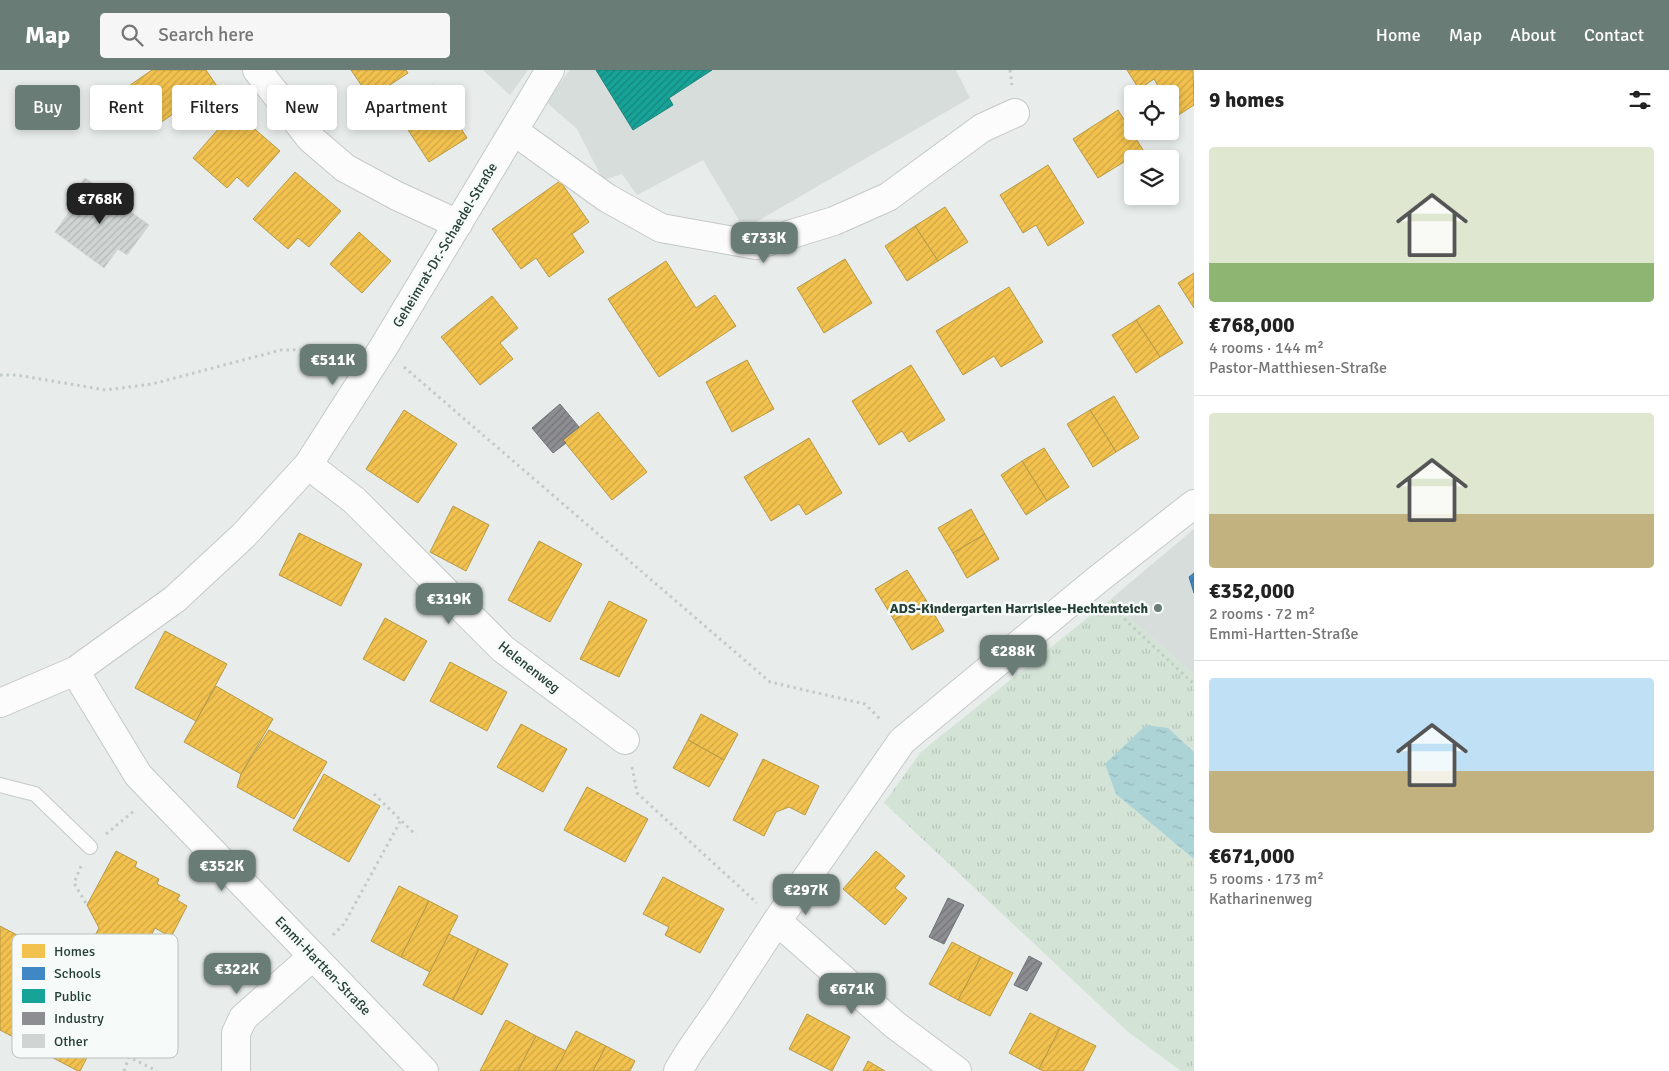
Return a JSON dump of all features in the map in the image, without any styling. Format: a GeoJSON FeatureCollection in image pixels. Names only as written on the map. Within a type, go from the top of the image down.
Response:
{"type":"FeatureCollection","features":[{"type":"Feature","properties":{"kind":"street"},"geometry":{"type":"LineString","coordinates":[[257,70],[310,138],[344,168],[397,196],[458,224]]}},
{"type":"Feature","properties":{"kind":"street","name":"Geheimrat-Dr.-Schaedel-Straße"},"geometry":{"type":"LineString","coordinates":[[0,703],[75,671],[175,599],[244,534],[308,465],[383,348],[549,70]]}},
{"type":"Feature","properties":{"kind":"street"},"geometry":{"type":"LineString","coordinates":[[514,131],[607,198],[661,228],[756,244],[834,221],[888,197],[982,128],[1015,113]]}},
{"type":"Feature","properties":{"kind":"street","name":"Helenenweg"},"geometry":{"type":"LineString","coordinates":[[308,465],[354,500],[503,648],[625,740]]}},
{"type":"Feature","properties":{"kind":"street"},"geometry":{"type":"LineString","coordinates":[[678,1071],[777,921],[902,740],[1097,580],[1194,504]]}},
{"type":"Feature","properties":{"kind":"street","name":"Emmi-Hartten-Straße"},"geometry":{"type":"LineString","coordinates":[[75,671],[138,775],[424,1071]]}},
{"type":"Feature","properties":{"kind":"street"},"geometry":{"type":"LineString","coordinates":[[777,921],[894,1025],[957,1071]]}},
{"type":"Feature","properties":{"kind":"street"},"geometry":{"type":"LineString","coordinates":[[236,1071],[236,1033],[243,1018],[313,956]]}},
{"type":"Feature","properties":{"kind":"lane"},"geometry":{"type":"LineString","coordinates":[[0,785],[35,794],[90,847]]}},
{"type":"Feature","properties":{"kind":"path"},"geometry":{"type":"LineString","coordinates":[[0,375],[16,374],[106,390],[152,384],[282,350],[383,348],[770,682],[865,704],[902,740]]}},
{"type":"Feature","properties":{"kind":"path"},"geometry":{"type":"LineString","coordinates":[[1097,580],[1122,617],[1194,684]]}},
{"type":"Feature","properties":{"kind":"path"},"geometry":{"type":"LineString","coordinates":[[625,740],[637,793],[777,921]]}},
{"type":"Feature","properties":{"kind":"path"},"geometry":{"type":"LineString","coordinates":[[374,794],[416,835]]}},
{"type":"Feature","properties":{"kind":"path"},"geometry":{"type":"LineString","coordinates":[[313,956],[344,924],[400,820]]}},
{"type":"Feature","properties":{"kind":"path"},"geometry":{"type":"LineString","coordinates":[[124,1071],[129,1058]]}},
{"type":"Feature","properties":{"kind":"path"},"geometry":{"type":"LineString","coordinates":[[131,1058],[157,1071]]}},
{"type":"Feature","properties":{"kind":"shaded area"},"geometry":{"type":"Polygon","coordinates":[[[483,70],[528,70],[510,95],[483,70]]]}},
{"type":"Feature","properties":{"kind":"shaded area"},"geometry":{"type":"Polygon","coordinates":[[[570,70],[956,70],[970,98],[744,229],[703,160],[637,195],[622,174],[603,180],[577,129],[546,102],[570,70]]]}},
{"type":"Feature","properties":{"kind":"shaded area","name":"ADS-Kindergarten Harrislee-Hechtenteich"},"geometry":{"type":"Polygon","coordinates":[[[1194,529],[1194,675],[1130,618],[1112,598],[1194,529]]]}},
{"type":"Feature","properties":{"kind":"green space"},"geometry":{"type":"Polygon","coordinates":[[[1112,598],[1130,618],[1194,675],[1194,1071],[1181,1071],[1127,1031],[884,803],[921,752],[1112,598]]]}},
{"type":"Feature","properties":{"kind":"water"},"geometry":{"type":"Polygon","coordinates":[[[1146,725],[1168,728],[1194,752],[1194,859],[1116,794],[1105,764],[1146,725]]]}},
{"type":"Feature","properties":{"kind":"building: Homes"},"geometry":{"type":"Polygon","coordinates":[[[152,70],[206,70],[216,85],[172,85],[172,115],[162,122],[162,85],[130,85],[152,70]]]}},
{"type":"Feature","properties":{"kind":"building: Homes"},"geometry":{"type":"Polygon","coordinates":[[[351,70],[406,70],[408,73],[390,85],[361,85],[351,70]]]}},
{"type":"Feature","properties":{"kind":"building: Homes"},"geometry":{"type":"Polygon","coordinates":[[[1127,70],[1193,70],[1194,105],[1179,115],[1179,85],[1158,85],[1154,79],[1145,85],[1136,85],[1127,70]]]}},
{"type":"Feature","properties":{"kind":"building: Homes"},"geometry":{"type":"Polygon","coordinates":[[[1118,110],[1124,120],[1124,140],[1137,140],[1143,150],[1124,150],[1124,162],[1098,178],[1073,139],[1118,110]]]}},
{"type":"Feature","properties":{"kind":"building: Homes"},"geometry":{"type":"Polygon","coordinates":[[[217,130],[256,130],[280,151],[248,187],[237,177],[227,188],[193,158],[217,130]]]}},
{"type":"Feature","properties":{"kind":"building: Homes"},"geometry":{"type":"Polygon","coordinates":[[[408,130],[462,130],[467,138],[429,162],[408,130]]]}},
{"type":"Feature","properties":{"kind":"building: Homes"},"geometry":{"type":"Polygon","coordinates":[[[1048,165],[1084,223],[1048,246],[1036,225],[1023,233],[1000,195],[1048,165]]]}},
{"type":"Feature","properties":{"kind":"building: Homes"},"geometry":{"type":"Polygon","coordinates":[[[295,172],[341,211],[309,247],[298,238],[288,249],[253,219],[295,172]]]}},
{"type":"Feature","properties":{"kind":"building: Homes"},"geometry":{"type":"Polygon","coordinates":[[[560,181],[589,222],[572,234],[584,252],[549,277],[536,258],[521,269],[492,229],[560,181]]]}},
{"type":"Feature","properties":{"kind":"building: Homes"},"geometry":{"type":"Polygon","coordinates":[[[945,207],[968,242],[938,261],[915,226],[945,207]]]}},
{"type":"Feature","properties":{"kind":"building: Homes"},"geometry":{"type":"Polygon","coordinates":[[[915,226],[938,261],[907,281],[885,246],[915,226]]]}},
{"type":"Feature","properties":{"kind":"building: Homes"},"geometry":{"type":"Polygon","coordinates":[[[359,232],[391,261],[362,293],[330,264],[359,232]]]}},
{"type":"Feature","properties":{"kind":"building: Homes"},"geometry":{"type":"Polygon","coordinates":[[[845,259],[872,303],[824,333],[797,288],[845,259]]]}},
{"type":"Feature","properties":{"kind":"building: Homes"},"geometry":{"type":"Polygon","coordinates":[[[666,261],[696,308],[715,295],[736,326],[659,377],[608,299],[666,261]]]}},
{"type":"Feature","properties":{"kind":"building: Homes"},"geometry":{"type":"Polygon","coordinates":[[[1194,273],[1194,308],[1178,283],[1194,273]]]}},
{"type":"Feature","properties":{"kind":"building: Homes"},"geometry":{"type":"Polygon","coordinates":[[[1009,287],[1043,342],[1001,367],[994,356],[963,375],[936,331],[1009,287]]]}},
{"type":"Feature","properties":{"kind":"building: Homes"},"geometry":{"type":"Polygon","coordinates":[[[492,296],[518,328],[500,343],[513,359],[480,385],[441,337],[492,296]]]}},
{"type":"Feature","properties":{"kind":"building: Homes"},"geometry":{"type":"Polygon","coordinates":[[[1159,305],[1183,343],[1160,357],[1136,320],[1159,305]]]}},
{"type":"Feature","properties":{"kind":"building: Homes"},"geometry":{"type":"Polygon","coordinates":[[[1136,320],[1160,357],[1136,373],[1112,335],[1136,320]]]}},
{"type":"Feature","properties":{"kind":"building: Homes"},"geometry":{"type":"Polygon","coordinates":[[[747,360],[774,409],[732,432],[706,382],[747,360]]]}},
{"type":"Feature","properties":{"kind":"building: Homes"},"geometry":{"type":"Polygon","coordinates":[[[911,365],[945,420],[909,442],[902,431],[879,445],[852,401],[911,365]]]}},
{"type":"Feature","properties":{"kind":"building: Homes"},"geometry":{"type":"Polygon","coordinates":[[[1114,396],[1139,438],[1116,452],[1090,410],[1114,396]]]}},
{"type":"Feature","properties":{"kind":"building: Homes"},"geometry":{"type":"Polygon","coordinates":[[[404,410],[457,444],[418,503],[366,469],[404,410]]]}},
{"type":"Feature","properties":{"kind":"building: Homes"},"geometry":{"type":"Polygon","coordinates":[[[1090,410],[1116,452],[1093,467],[1067,424],[1090,410]]]}},
{"type":"Feature","properties":{"kind":"building: Homes"},"geometry":{"type":"Polygon","coordinates":[[[598,412],[647,472],[612,500],[563,440],[598,412]]]}},
{"type":"Feature","properties":{"kind":"building: Homes"},"geometry":{"type":"Polygon","coordinates":[[[809,438],[842,493],[806,515],[799,504],[771,521],[744,477],[809,438]]]}},
{"type":"Feature","properties":{"kind":"building: Homes"},"geometry":{"type":"Polygon","coordinates":[[[1044,448],[1069,487],[1047,501],[1022,461],[1044,448]]]}},
{"type":"Feature","properties":{"kind":"building: Homes"},"geometry":{"type":"Polygon","coordinates":[[[1022,461],[1047,501],[1026,515],[1001,475],[1022,461]]]}},
{"type":"Feature","properties":{"kind":"building: Homes"},"geometry":{"type":"Polygon","coordinates":[[[453,506],[489,525],[466,571],[430,552],[453,506]]]}},
{"type":"Feature","properties":{"kind":"building: Homes"},"geometry":{"type":"Polygon","coordinates":[[[971,509],[985,534],[953,553],[938,528],[971,509]]]}},
{"type":"Feature","properties":{"kind":"building: Homes"},"geometry":{"type":"Polygon","coordinates":[[[299,533],[362,564],[341,606],[279,575],[299,533]]]}},
{"type":"Feature","properties":{"kind":"building: Homes"},"geometry":{"type":"Polygon","coordinates":[[[985,534],[999,559],[967,578],[953,553],[985,534]]]}},
{"type":"Feature","properties":{"kind":"building: Homes"},"geometry":{"type":"Polygon","coordinates":[[[539,541],[582,564],[550,622],[508,600],[539,541]]]}},
{"type":"Feature","properties":{"kind":"building: Homes"},"geometry":{"type":"Polygon","coordinates":[[[907,570],[926,600],[894,620],[875,589],[907,570]]]}},
{"type":"Feature","properties":{"kind":"building: Homes"},"geometry":{"type":"Polygon","coordinates":[[[926,600],[944,631],[912,650],[894,620],[926,600]]]}},
{"type":"Feature","properties":{"kind":"building: Homes"},"geometry":{"type":"Polygon","coordinates":[[[609,601],[647,620],[619,677],[580,659],[609,601]]]}},
{"type":"Feature","properties":{"kind":"building: Homes"},"geometry":{"type":"Polygon","coordinates":[[[385,618],[427,641],[404,681],[363,659],[385,618]]]}},
{"type":"Feature","properties":{"kind":"building: Homes"},"geometry":{"type":"Polygon","coordinates":[[[165,631],[227,664],[196,721],[135,688],[165,631]]]}},
{"type":"Feature","properties":{"kind":"building: Homes"},"geometry":{"type":"Polygon","coordinates":[[[450,662],[507,692],[487,731],[430,701],[450,662]]]}},
{"type":"Feature","properties":{"kind":"building: Homes"},"geometry":{"type":"Polygon","coordinates":[[[216,686],[273,719],[241,774],[184,742],[216,686]]]}},
{"type":"Feature","properties":{"kind":"building: Homes"},"geometry":{"type":"Polygon","coordinates":[[[701,714],[738,734],[724,760],[688,740],[701,714]]]}},
{"type":"Feature","properties":{"kind":"building: Homes"},"geometry":{"type":"Polygon","coordinates":[[[521,724],[567,749],[543,792],[497,767],[521,724]]]}},
{"type":"Feature","properties":{"kind":"building: Homes"},"geometry":{"type":"Polygon","coordinates":[[[269,730],[327,762],[294,819],[237,787],[241,774],[269,730]]]}},
{"type":"Feature","properties":{"kind":"building: Homes"},"geometry":{"type":"Polygon","coordinates":[[[688,740],[724,760],[709,787],[673,768],[688,740]]]}},
{"type":"Feature","properties":{"kind":"building: Homes"},"geometry":{"type":"Polygon","coordinates":[[[763,759],[819,786],[805,815],[789,807],[776,812],[764,836],[733,820],[763,759]]]}},
{"type":"Feature","properties":{"kind":"building: Homes"},"geometry":{"type":"Polygon","coordinates":[[[324,774],[380,806],[349,862],[293,830],[324,774]]]}},
{"type":"Feature","properties":{"kind":"building: Homes"},"geometry":{"type":"Polygon","coordinates":[[[587,787],[648,819],[625,862],[564,830],[587,787]]]}},
{"type":"Feature","properties":{"kind":"building: Homes"},"geometry":{"type":"Polygon","coordinates":[[[116,851],[137,862],[135,867],[159,879],[157,884],[180,895],[177,900],[187,906],[173,934],[166,934],[155,928],[152,934],[96,934],[99,928],[87,905],[116,851]]]}},
{"type":"Feature","properties":{"kind":"building: Homes"},"geometry":{"type":"Polygon","coordinates":[[[876,851],[905,876],[895,888],[907,898],[885,925],[843,889],[876,851]]]}},
{"type":"Feature","properties":{"kind":"building: Homes"},"geometry":{"type":"Polygon","coordinates":[[[663,877],[724,909],[700,953],[665,935],[669,927],[643,914],[663,877]]]}},
{"type":"Feature","properties":{"kind":"building: Homes"},"geometry":{"type":"Polygon","coordinates":[[[399,886],[429,901],[401,957],[371,941],[399,886]]]}},
{"type":"Feature","properties":{"kind":"building: Homes"},"geometry":{"type":"Polygon","coordinates":[[[429,901],[458,916],[430,972],[401,957],[429,901]]]}},
{"type":"Feature","properties":{"kind":"building: Homes"},"geometry":{"type":"Polygon","coordinates":[[[0,926],[15,934],[12,934],[12,1036],[0,1030],[0,926]]]}},
{"type":"Feature","properties":{"kind":"building: Homes"},"geometry":{"type":"Polygon","coordinates":[[[449,934],[479,949],[453,1000],[423,985],[449,934]]]}},
{"type":"Feature","properties":{"kind":"building: Homes"},"geometry":{"type":"Polygon","coordinates":[[[952,942],[981,957],[958,1000],[929,984],[952,942]]]}},
{"type":"Feature","properties":{"kind":"building: Homes"},"geometry":{"type":"Polygon","coordinates":[[[479,949],[508,964],[482,1015],[453,1000],[479,949]]]}},
{"type":"Feature","properties":{"kind":"building: Homes"},"geometry":{"type":"Polygon","coordinates":[[[981,957],[1013,973],[990,1016],[958,1000],[981,957]]]}},
{"type":"Feature","properties":{"kind":"building: Homes"},"geometry":{"type":"Polygon","coordinates":[[[1030,1013],[1060,1028],[1039,1069],[1009,1053],[1030,1013]]]}},
{"type":"Feature","properties":{"kind":"building: Homes"},"geometry":{"type":"Polygon","coordinates":[[[807,1014],[850,1037],[832,1071],[789,1049],[807,1014]]]}},
{"type":"Feature","properties":{"kind":"building: Homes"},"geometry":{"type":"Polygon","coordinates":[[[506,1020],[536,1036],[518,1071],[480,1071],[506,1020]]]}},
{"type":"Feature","properties":{"kind":"building: Homes"},"geometry":{"type":"Polygon","coordinates":[[[1060,1028],[1096,1046],[1083,1071],[1044,1071],[1039,1069],[1060,1028]]]}},
{"type":"Feature","properties":{"kind":"building: Homes"},"geometry":{"type":"Polygon","coordinates":[[[576,1031],[606,1046],[593,1071],[555,1071],[576,1031]]]}},
{"type":"Feature","properties":{"kind":"building: Homes"},"geometry":{"type":"Polygon","coordinates":[[[536,1036],[566,1051],[555,1071],[518,1071],[536,1036]]]}},
{"type":"Feature","properties":{"kind":"building: Homes"},"geometry":{"type":"Polygon","coordinates":[[[606,1046],[635,1061],[630,1071],[593,1071],[606,1046]]]}},
{"type":"Feature","properties":{"kind":"building: Homes"},"geometry":{"type":"Polygon","coordinates":[[[53,1058],[87,1058],[80,1071],[53,1058]]]}},
{"type":"Feature","properties":{"kind":"building: Homes"},"geometry":{"type":"Polygon","coordinates":[[[868,1061],[885,1071],[863,1071],[868,1061]]]}},
{"type":"Feature","properties":{"kind":"building: Schools"},"geometry":{"type":"Polygon","coordinates":[[[1194,573],[1194,593],[1189,577],[1194,573]]]}},
{"type":"Feature","properties":{"kind":"building: Public"},"geometry":{"type":"Polygon","coordinates":[[[596,70],[712,70],[669,98],[673,105],[633,130],[596,70]]]}},
{"type":"Feature","properties":{"kind":"building: Industry"},"geometry":{"type":"Polygon","coordinates":[[[560,404],[579,427],[563,440],[566,443],[553,453],[532,428],[560,404]]]}},
{"type":"Feature","properties":{"kind":"building: Industry"},"geometry":{"type":"Polygon","coordinates":[[[948,898],[964,905],[944,944],[929,937],[948,898]]]}},
{"type":"Feature","properties":{"kind":"building: Industry"},"geometry":{"type":"Polygon","coordinates":[[[1029,956],[1042,963],[1027,991],[1014,985],[1029,956]]]}},
{"type":"Feature","properties":{"kind":"building: Other"},"geometry":{"type":"Polygon","coordinates":[[[85,178],[149,225],[127,255],[118,249],[104,268],[55,232],[72,208],[66,204],[85,178]]]}},
{"type":"Feature","properties":{"kind":"place","name":"ADS-Kindergarten Harrislee-Hechtenteich"},"geometry":{"type":"Point","coordinates":[1158,608]}}]}
